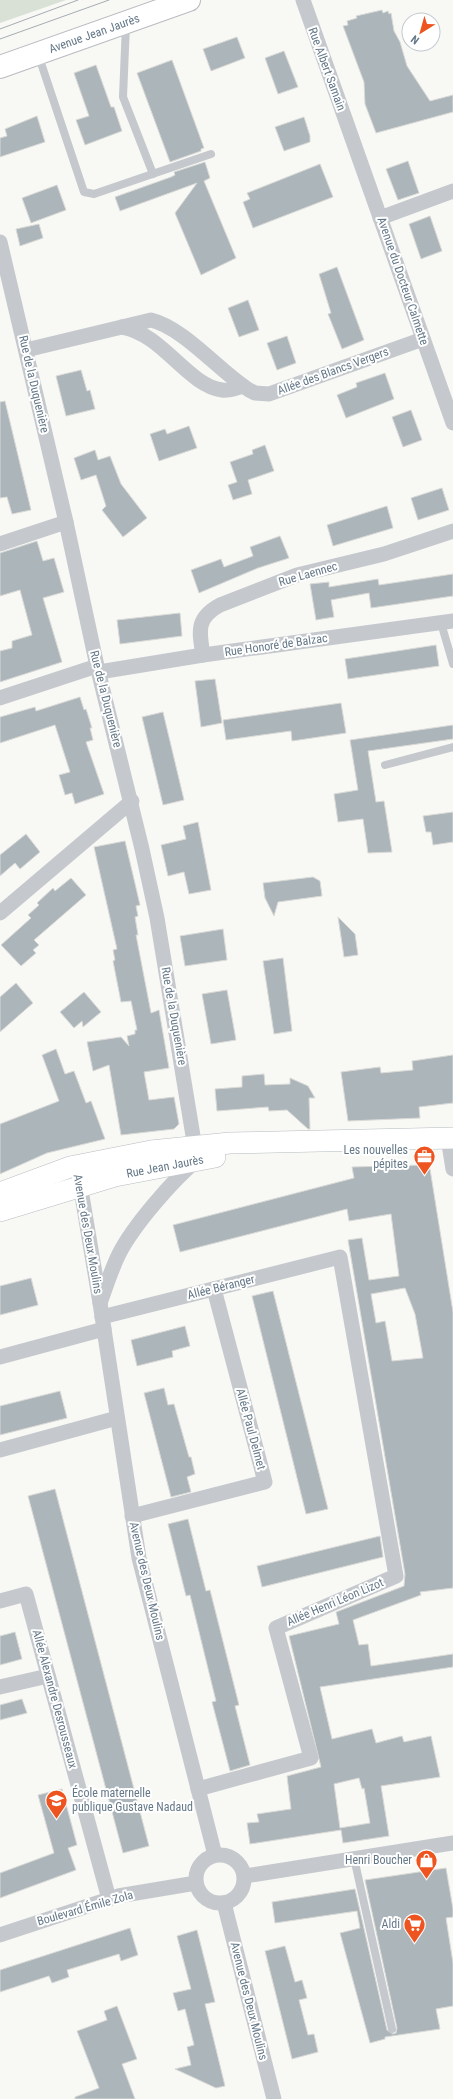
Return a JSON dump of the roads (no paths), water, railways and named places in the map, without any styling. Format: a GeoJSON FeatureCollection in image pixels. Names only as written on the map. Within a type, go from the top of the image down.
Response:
{"type":"FeatureCollection","features":[{"type":"Feature","properties":{"kind":"main road","name":"Avenue Jean Jaurès"},"geometry":{"type":"LineString","coordinates":[[0,67],[188,0]]}},
{"type":"Feature","properties":{"kind":"main road","name":"Rue Jean Jaurès"},"geometry":{"type":"LineString","coordinates":[[0,1211],[78,1175],[145,1152],[196,1153],[255,1142],[334,1142],[451,1138]]}},
{"type":"Feature","properties":{"kind":"main road","name":"Rue Jean Jaurès"},"geometry":{"type":"LineString","coordinates":[[0,1193],[78,1175]]}},
{"type":"Feature","properties":{"kind":"street","name":"Rue Albert Samain"},"geometry":{"type":"LineString","coordinates":[[302,0],[352,138]]}},
{"type":"Feature","properties":{"kind":"street","name":"Avenue du Docteur Calmette"},"geometry":{"type":"LineString","coordinates":[[352,138],[453,423]]}},
{"type":"Feature","properties":{"kind":"street"},"geometry":{"type":"LineString","coordinates":[[380,218],[453,191]]}},
{"type":"Feature","properties":{"kind":"street","name":"Rue de la Duquenière"},"geometry":{"type":"LineString","coordinates":[[0,242],[66,522],[98,669],[132,801],[157,918],[196,1153]]}},
{"type":"Feature","properties":{"kind":"street","name":"Allée des Blancs Vergers"},"geometry":{"type":"LineString","coordinates":[[26,350],[143,321],[159,322],[180,335],[243,386],[255,393],[269,394],[423,339]]}},
{"type":"Feature","properties":{"kind":"street"},"geometry":{"type":"LineString","coordinates":[[122,327],[144,334],[193,375],[214,388],[230,390],[243,386]]}},
{"type":"Feature","properties":{"kind":"street"},"geometry":{"type":"LineString","coordinates":[[0,544],[66,522]]}},
{"type":"Feature","properties":{"kind":"street","name":"Rue Laennec"},"geometry":{"type":"LineString","coordinates":[[203,655],[200,627],[208,613],[220,605],[297,575],[384,554],[453,531]]}},
{"type":"Feature","properties":{"kind":"street","name":"Rue Honoré de Balzac"},"geometry":{"type":"LineString","coordinates":[[0,698],[98,669],[447,622]]}},
{"type":"Feature","properties":{"kind":"street"},"geometry":{"type":"LineString","coordinates":[[0,913],[132,801]]}},
{"type":"Feature","properties":{"kind":"street"},"geometry":{"type":"LineString","coordinates":[[451,1138],[453,1169]]}},
{"type":"Feature","properties":{"kind":"street","name":"Avenue des Deux Moulins"},"geometry":{"type":"LineString","coordinates":[[102,1317],[113,1267],[130,1236],[182,1174],[196,1153]]}},
{"type":"Feature","properties":{"kind":"street","name":"Avenue des Deux Moulins"},"geometry":{"type":"LineString","coordinates":[[78,1175],[102,1317],[132,1516],[143,1572],[215,1855]]}},
{"type":"Feature","properties":{"kind":"street","name":"Allée Béranger"},"geometry":{"type":"LineString","coordinates":[[0,1357],[102,1317],[340,1257]]}},
{"type":"Feature","properties":{"kind":"street","name":"Allée Henri Léon Lizot"},"geometry":{"type":"LineString","coordinates":[[198,1789],[311,1758],[276,1628],[396,1576],[340,1257]]}},
{"type":"Feature","properties":{"kind":"street","name":"Allée Paul Delmet"},"geometry":{"type":"LineString","coordinates":[[132,1516],[265,1482],[214,1289]]}},
{"type":"Feature","properties":{"kind":"street"},"geometry":{"type":"LineString","coordinates":[[0,1450],[117,1418]]}},
{"type":"Feature","properties":{"kind":"street","name":"Allée Alexandre Desrousseaux"},"geometry":{"type":"LineString","coordinates":[[0,1601],[26,1594],[109,1899]]}},
{"type":"Feature","properties":{"kind":"street"},"geometry":{"type":"LineString","coordinates":[[0,1687],[48,1676]]}},
{"type":"Feature","properties":{"kind":"street"},"geometry":{"type":"LineString","coordinates":[[245,1876],[453,1843]]}},
{"type":"Feature","properties":{"kind":"street"},"geometry":{"type":"LineString","coordinates":[[223,1854],[235,1859],[242,1868],[245,1876],[241,1892],[235,1898],[224,1903],[212,1902],[205,1897],[196,1883],[197,1871],[201,1864],[215,1855],[223,1854]]}},
{"type":"Feature","properties":{"kind":"street","name":"Boulevard Émile Zola"},"geometry":{"type":"LineString","coordinates":[[0,1935],[109,1899],[196,1883]]}},
{"type":"Feature","properties":{"kind":"street","name":"Avenue des Deux Moulins"},"geometry":{"type":"LineString","coordinates":[[224,1903],[274,2099]]}},
{"type":"Feature","properties":{"kind":"lane"},"geometry":{"type":"LineString","coordinates":[[126,22],[123,97],[153,174]]}},
{"type":"Feature","properties":{"kind":"lane"},"geometry":{"type":"LineString","coordinates":[[38,54],[84,192],[94,194],[211,154]]}},
{"type":"Feature","properties":{"kind":"lane"},"geometry":{"type":"LineString","coordinates":[[447,622],[453,664]]}},
{"type":"Feature","properties":{"kind":"lane"},"geometry":{"type":"LineString","coordinates":[[385,765],[453,747]]}},
{"type":"Feature","properties":{"kind":"lane"},"geometry":{"type":"LineString","coordinates":[[354,1858],[392,2029]]}},
{"type":"Feature","properties":{"kind":"tram line"},"geometry":{"type":"LineString","coordinates":[[0,29],[78,0]]}},
{"type":"Feature","properties":{"kind":"tram line"},"geometry":{"type":"LineString","coordinates":[[0,39],[109,0]]}},
{"type":"Feature","properties":{"kind":"place","name":"Les nouvelles pépites"},"geometry":{"type":"Point","coordinates":[424,1176]}},
{"type":"Feature","properties":{"kind":"place","name":"École maternelle publique Gustave Nadaud"},"geometry":{"type":"Point","coordinates":[57,1820]}},
{"type":"Feature","properties":{"kind":"place","name":"Henri Boucher"},"geometry":{"type":"Point","coordinates":[427,1880]}},
{"type":"Feature","properties":{"kind":"place","name":"Aldi"},"geometry":{"type":"Point","coordinates":[415,1944]}}]}
